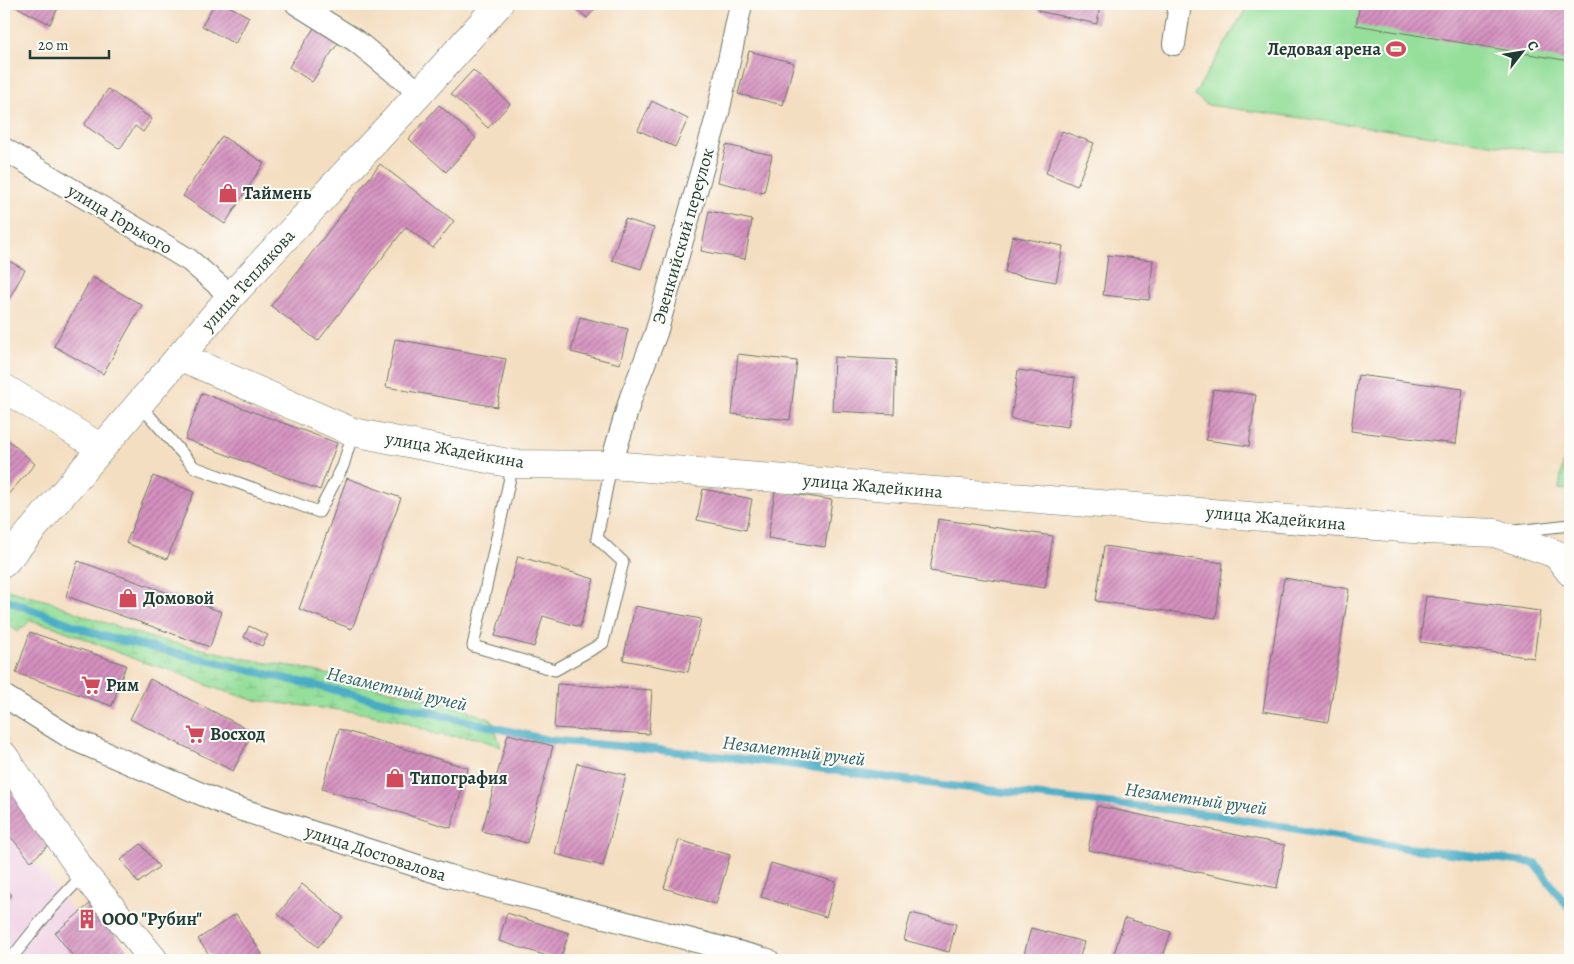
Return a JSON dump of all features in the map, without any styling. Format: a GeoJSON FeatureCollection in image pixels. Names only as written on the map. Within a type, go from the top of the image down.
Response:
{"type":"FeatureCollection","features":[{"type":"Feature","properties":{"kind":"street"},"geometry":{"type":"LineString","coordinates":[[297,4],[356,41],[420,93]]}},
{"type":"Feature","properties":{"kind":"street","name":"улица Теплякова"},"geometry":{"type":"LineString","coordinates":[[4,563],[231,296],[420,93],[499,4]]}},
{"type":"Feature","properties":{"kind":"street","name":"Эвенкийский переулок"},"geometry":{"type":"LineString","coordinates":[[612,465],[630,397],[656,334],[718,113],[741,4]]}},
{"type":"Feature","properties":{"kind":"street"},"geometry":{"type":"LineString","coordinates":[[1174,44],[1180,4]]}},
{"type":"Feature","properties":{"kind":"street","name":"улица Горького"},"geometry":{"type":"LineString","coordinates":[[4,149],[189,260],[231,296]]}},
{"type":"Feature","properties":{"kind":"street","name":"улица Жадейкина"},"geometry":{"type":"LineString","coordinates":[[181,357],[353,432],[513,464],[612,465],[1416,529],[1495,533],[1556,554],[1570,572]]}},
{"type":"Feature","properties":{"kind":"street"},"geometry":{"type":"LineString","coordinates":[[4,388],[101,448]]}},
{"type":"Feature","properties":{"kind":"street","name":"улица Достовалова"},"geometry":{"type":"LineString","coordinates":[[4,696],[74,739],[227,805],[452,877],[768,960]]}},
{"type":"Feature","properties":{"kind":"street"},"geometry":{"type":"LineString","coordinates":[[4,756],[84,874],[154,960]]}},
{"type":"Feature","properties":{"kind":"lane"},"geometry":{"type":"LineString","coordinates":[[140,405],[194,467],[319,512],[343,466],[353,432]]}},
{"type":"Feature","properties":{"kind":"lane"},"geometry":{"type":"LineString","coordinates":[[513,464],[473,646],[555,670],[603,643],[622,562],[597,538],[612,465]]}},
{"type":"Feature","properties":{"kind":"lane"},"geometry":{"type":"LineString","coordinates":[[1495,533],[1570,525]]}},
{"type":"Feature","properties":{"kind":"lane"},"geometry":{"type":"LineString","coordinates":[[10,960],[51,909],[84,874]]}},
{"type":"Feature","properties":{"kind":"shaded area"},"geometry":{"type":"Polygon","coordinates":[[[4,822],[111,960],[4,960],[4,822]]]}},
{"type":"Feature","properties":{"kind":"green space","name":"Ледовая арена"},"geometry":{"type":"Polygon","coordinates":[[[1249,4],[1570,4],[1570,155],[1208,105],[1194,95],[1249,4]]]}},
{"type":"Feature","properties":{"kind":"green space"},"geometry":{"type":"Polygon","coordinates":[[[1570,418],[1570,490],[1559,489],[1570,418]]]}},
{"type":"Feature","properties":{"kind":"green space"},"geometry":{"type":"Polygon","coordinates":[[[4,587],[7,590],[51,602],[85,616],[148,637],[261,662],[298,667],[458,707],[492,720],[501,747],[477,738],[438,735],[401,721],[356,712],[253,700],[214,688],[168,669],[142,662],[52,626],[30,621],[18,632],[4,622],[4,587]]]}},
{"type":"Feature","properties":{"kind":"building"},"geometry":{"type":"Polygon","coordinates":[[[11,4],[60,4],[50,24],[11,4]]]}},
{"type":"Feature","properties":{"kind":"building"},"geometry":{"type":"Polygon","coordinates":[[[214,4],[225,4],[249,17],[235,44],[202,26],[214,4]]]}},
{"type":"Feature","properties":{"kind":"building"},"geometry":{"type":"Polygon","coordinates":[[[569,4],[599,4],[587,18],[569,4]]]}},
{"type":"Feature","properties":{"kind":"building"},"geometry":{"type":"Polygon","coordinates":[[[1040,4],[1100,4],[1097,24],[1038,11],[1040,4]]]}},
{"type":"Feature","properties":{"kind":"building"},"geometry":{"type":"Polygon","coordinates":[[[1360,4],[1570,4],[1570,61],[1356,25],[1360,4]]]}},
{"type":"Feature","properties":{"kind":"building"},"geometry":{"type":"Polygon","coordinates":[[[314,28],[338,43],[312,82],[289,67],[314,28]]]}},
{"type":"Feature","properties":{"kind":"building"},"geometry":{"type":"Polygon","coordinates":[[[749,51],[794,63],[783,105],[738,94],[749,51]]]}},
{"type":"Feature","properties":{"kind":"building"},"geometry":{"type":"Polygon","coordinates":[[[473,70],[510,104],[488,128],[451,94],[473,70]]]}},
{"type":"Feature","properties":{"kind":"building"},"geometry":{"type":"Polygon","coordinates":[[[108,89],[152,119],[143,132],[135,126],[120,149],[84,125],[108,89]]]}},
{"type":"Feature","properties":{"kind":"building"},"geometry":{"type":"Polygon","coordinates":[[[652,101],[688,119],[675,147],[638,130],[652,101]]]}},
{"type":"Feature","properties":{"kind":"building"},"geometry":{"type":"Polygon","coordinates":[[[439,105],[476,138],[446,172],[409,139],[439,105]]]}},
{"type":"Feature","properties":{"kind":"building"},"geometry":{"type":"Polygon","coordinates":[[[1062,131],[1094,143],[1077,186],[1046,173],[1062,131]]]}},
{"type":"Feature","properties":{"kind":"building"},"geometry":{"type":"Polygon","coordinates":[[[222,136],[264,163],[225,224],[183,196],[222,136]]]}},
{"type":"Feature","properties":{"kind":"building"},"geometry":{"type":"Polygon","coordinates":[[[726,145],[772,155],[764,193],[718,182],[726,145]]]}},
{"type":"Feature","properties":{"kind":"building"},"geometry":{"type":"Polygon","coordinates":[[[380,164],[454,221],[433,248],[406,227],[318,341],[271,306],[380,164]]]}},
{"type":"Feature","properties":{"kind":"building"},"geometry":{"type":"Polygon","coordinates":[[[709,211],[752,220],[745,259],[701,251],[709,211]]]}},
{"type":"Feature","properties":{"kind":"building"},"geometry":{"type":"Polygon","coordinates":[[[625,219],[654,228],[641,269],[612,260],[625,219]]]}},
{"type":"Feature","properties":{"kind":"building"},"geometry":{"type":"Polygon","coordinates":[[[1012,236],[1063,246],[1056,282],[1005,273],[1012,236]]]}},
{"type":"Feature","properties":{"kind":"building"},"geometry":{"type":"Polygon","coordinates":[[[1108,255],[1153,260],[1149,300],[1103,295],[1108,255]]]}},
{"type":"Feature","properties":{"kind":"building"},"geometry":{"type":"Polygon","coordinates":[[[4,258],[25,270],[4,308],[4,258]]]}},
{"type":"Feature","properties":{"kind":"building"},"geometry":{"type":"Polygon","coordinates":[[[92,277],[142,305],[103,374],[54,346],[92,277]]]}},
{"type":"Feature","properties":{"kind":"building"},"geometry":{"type":"Polygon","coordinates":[[[580,317],[628,329],[620,364],[571,352],[580,317]]]}},
{"type":"Feature","properties":{"kind":"building"},"geometry":{"type":"Polygon","coordinates":[[[395,339],[506,359],[497,407],[386,387],[395,339]]]}},
{"type":"Feature","properties":{"kind":"building"},"geometry":{"type":"Polygon","coordinates":[[[738,354],[797,361],[790,420],[732,414],[738,354]]]}},
{"type":"Feature","properties":{"kind":"building"},"geometry":{"type":"Polygon","coordinates":[[[834,357],[896,360],[894,414],[832,411],[834,357]]]}},
{"type":"Feature","properties":{"kind":"building"},"geometry":{"type":"Polygon","coordinates":[[[1018,370],[1075,378],[1068,427],[1011,419],[1018,370]]]}},
{"type":"Feature","properties":{"kind":"building"},"geometry":{"type":"Polygon","coordinates":[[[1358,375],[1463,389],[1456,444],[1351,431],[1358,375]]]}},
{"type":"Feature","properties":{"kind":"building"},"geometry":{"type":"Polygon","coordinates":[[[1213,389],[1256,395],[1249,446],[1206,440],[1213,389]]]}},
{"type":"Feature","properties":{"kind":"building"},"geometry":{"type":"Polygon","coordinates":[[[202,393],[337,443],[320,490],[185,439],[202,393]]]}},
{"type":"Feature","properties":{"kind":"building"},"geometry":{"type":"Polygon","coordinates":[[[4,436],[35,464],[4,499],[4,436]]]}},
{"type":"Feature","properties":{"kind":"building"},"geometry":{"type":"Polygon","coordinates":[[[153,476],[194,492],[167,559],[126,543],[153,476]]]}},
{"type":"Feature","properties":{"kind":"building"},"geometry":{"type":"Polygon","coordinates":[[[347,478],[401,498],[352,629],[299,609],[347,478]]]}},
{"type":"Feature","properties":{"kind":"building"},"geometry":{"type":"Polygon","coordinates":[[[703,489],[752,499],[746,530],[697,520],[703,489]]]}},
{"type":"Feature","properties":{"kind":"building"},"geometry":{"type":"Polygon","coordinates":[[[775,491],[832,500],[825,547],[768,538],[775,491]]]}},
{"type":"Feature","properties":{"kind":"building"},"geometry":{"type":"Polygon","coordinates":[[[938,519],[1053,536],[1045,588],[930,571],[938,519]]]}},
{"type":"Feature","properties":{"kind":"building"},"geometry":{"type":"Polygon","coordinates":[[[1104,546],[1223,563],[1216,618],[1096,601],[1104,546]]]}},
{"type":"Feature","properties":{"kind":"building"},"geometry":{"type":"Polygon","coordinates":[[[518,556],[594,579],[580,627],[543,616],[534,647],[495,636],[518,556]]]}},
{"type":"Feature","properties":{"kind":"building"},"geometry":{"type":"Polygon","coordinates":[[[78,561],[222,612],[210,647],[66,596],[78,561]]]}},
{"type":"Feature","properties":{"kind":"building"},"geometry":{"type":"Polygon","coordinates":[[[1284,578],[1349,589],[1328,722],[1263,711],[1284,578]]]}},
{"type":"Feature","properties":{"kind":"building"},"geometry":{"type":"Polygon","coordinates":[[[1426,596],[1540,611],[1534,658],[1420,642],[1426,596]]]}},
{"type":"Feature","properties":{"kind":"building"},"geometry":{"type":"Polygon","coordinates":[[[635,606],[701,619],[688,672],[623,660],[635,606]]]}},
{"type":"Feature","properties":{"kind":"building"},"geometry":{"type":"Polygon","coordinates":[[[249,626],[268,635],[262,646],[244,637],[249,626]]]}},
{"type":"Feature","properties":{"kind":"building"},"geometry":{"type":"Polygon","coordinates":[[[30,632],[126,665],[112,706],[16,673],[30,632]]]}},
{"type":"Feature","properties":{"kind":"building"},"geometry":{"type":"Polygon","coordinates":[[[150,679],[253,732],[233,771],[130,719],[150,679]]]}},
{"type":"Feature","properties":{"kind":"building"},"geometry":{"type":"Polygon","coordinates":[[[557,684],[652,690],[649,734],[554,728],[557,684]]]}},
{"type":"Feature","properties":{"kind":"building","name":"Типография"},"geometry":{"type":"Polygon","coordinates":[[[339,729],[468,768],[451,828],[322,789],[339,729]]]}},
{"type":"Feature","properties":{"kind":"building"},"geometry":{"type":"Polygon","coordinates":[[[508,734],[553,746],[527,843],[482,831],[508,734]]]}},
{"type":"Feature","properties":{"kind":"building"},"geometry":{"type":"Polygon","coordinates":[[[577,763],[626,775],[603,866],[555,854],[577,763]]]}},
{"type":"Feature","properties":{"kind":"building"},"geometry":{"type":"Polygon","coordinates":[[[4,781],[55,840],[31,861],[4,829],[4,781]]]}},
{"type":"Feature","properties":{"kind":"building"},"geometry":{"type":"Polygon","coordinates":[[[1097,806],[1285,845],[1277,888],[1088,850],[1097,806]]]}},
{"type":"Feature","properties":{"kind":"building"},"geometry":{"type":"Polygon","coordinates":[[[679,840],[730,855],[716,904],[664,888],[679,840]]]}},
{"type":"Feature","properties":{"kind":"building"},"geometry":{"type":"Polygon","coordinates":[[[141,844],[159,867],[138,883],[121,860],[141,844]]]}},
{"type":"Feature","properties":{"kind":"building"},"geometry":{"type":"Polygon","coordinates":[[[771,863],[836,882],[826,917],[761,897],[771,863]]]}},
{"type":"Feature","properties":{"kind":"building"},"geometry":{"type":"Polygon","coordinates":[[[302,884],[343,917],[318,947],[278,914],[302,884]]]}},
{"type":"Feature","properties":{"kind":"building"},"geometry":{"type":"Polygon","coordinates":[[[4,886],[12,895],[4,903],[4,886]]]}},
{"type":"Feature","properties":{"kind":"building","name":"ООО \"Рубин\""},"geometry":{"type":"Polygon","coordinates":[[[90,904],[136,960],[76,960],[55,933],[90,904]]]}},
{"type":"Feature","properties":{"kind":"building"},"geometry":{"type":"Polygon","coordinates":[[[507,913],[569,933],[560,960],[499,941],[507,913]]]}},
{"type":"Feature","properties":{"kind":"building"},"geometry":{"type":"Polygon","coordinates":[[[911,913],[956,924],[949,952],[904,940],[911,913]]]}},
{"type":"Feature","properties":{"kind":"building"},"geometry":{"type":"Polygon","coordinates":[[[236,914],[262,954],[252,960],[213,960],[198,939],[236,914]]]}},
{"type":"Feature","properties":{"kind":"building"},"geometry":{"type":"Polygon","coordinates":[[[1125,918],[1171,932],[1162,960],[1112,960],[1125,918]]]}},
{"type":"Feature","properties":{"kind":"building"},"geometry":{"type":"Polygon","coordinates":[[[1031,928],[1084,942],[1079,960],[1031,960],[1023,958],[1031,928]]]}},
{"type":"Feature","properties":{"kind":"waterway","name":"Незаметный ручей"},"geometry":{"type":"LineString","coordinates":[[4,599],[99,635],[548,740],[788,764],[942,785],[1216,815],[1407,848],[1535,863],[1570,910]]}},
{"type":"Feature","properties":{"kind":"place","name":"Ледовая арена"},"geometry":{"type":"Point","coordinates":[1396,49]}},
{"type":"Feature","properties":{"kind":"place","name":"Таймень"},"geometry":{"type":"Point","coordinates":[228,193]}},
{"type":"Feature","properties":{"kind":"place","name":"Домовой"},"geometry":{"type":"Point","coordinates":[128,598]}},
{"type":"Feature","properties":{"kind":"place","name":"Рим"},"geometry":{"type":"Point","coordinates":[91,685]}},
{"type":"Feature","properties":{"kind":"place","name":"Восход"},"geometry":{"type":"Point","coordinates":[195,734]}},
{"type":"Feature","properties":{"kind":"place","name":"Типография"},"geometry":{"type":"Point","coordinates":[395,778]}},
{"type":"Feature","properties":{"kind":"place","name":"ООО \"Рубин\""},"geometry":{"type":"Point","coordinates":[87,919]}}]}
